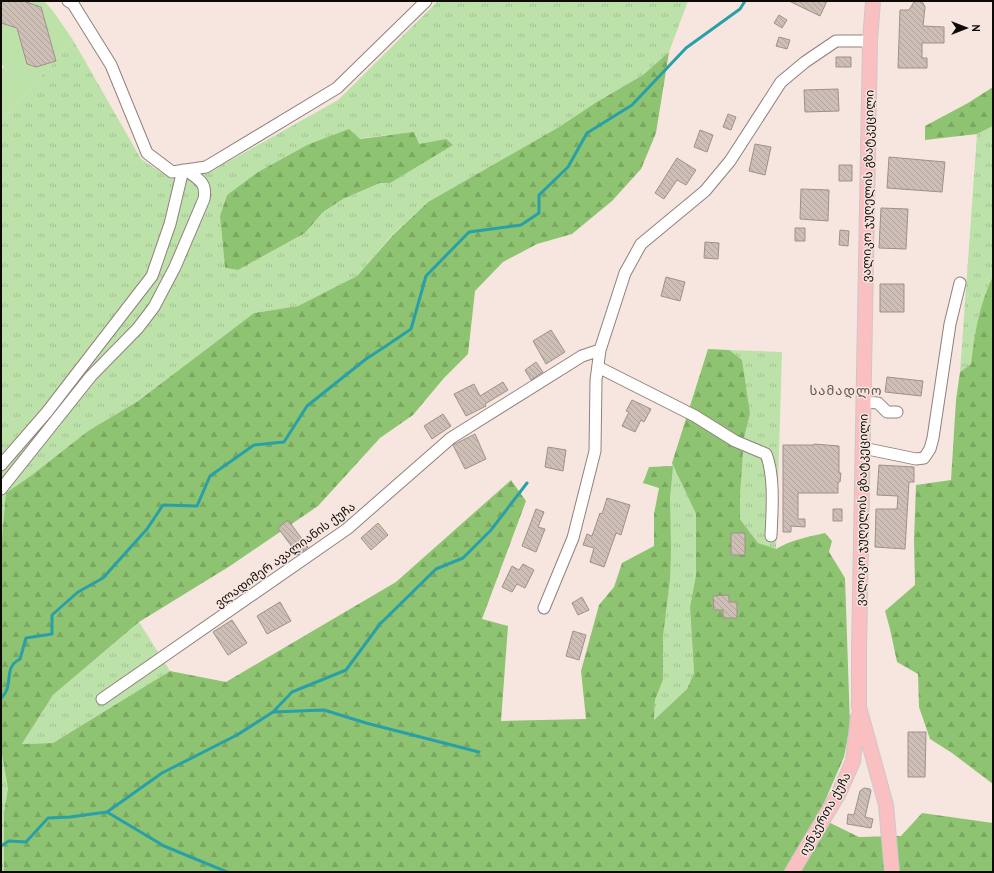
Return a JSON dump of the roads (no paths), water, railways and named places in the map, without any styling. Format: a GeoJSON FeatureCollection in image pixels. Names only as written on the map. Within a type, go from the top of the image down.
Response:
{"type":"FeatureCollection","features":[{"type":"Feature","properties":{"kind":"main road","name":"ვალიკო ჯუღელის გზატკეცილი"},"geometry":{"type":"LineString","coordinates":[[873,1],[870,41],[859,707],[886,805],[892,872]]}},
{"type":"Feature","properties":{"kind":"main road","name":"იუნკერთა ქუჩა"},"geometry":{"type":"LineString","coordinates":[[792,872],[839,793],[853,761],[859,707]]}},
{"type":"Feature","properties":{"kind":"street"},"geometry":{"type":"LineString","coordinates":[[68,1],[73,4],[111,66],[147,154],[172,172],[206,167],[337,88],[426,1]]}},
{"type":"Feature","properties":{"kind":"street"},"geometry":{"type":"LineString","coordinates":[[544,608],[573,538],[596,451],[596,380],[600,350],[625,273],[641,244],[705,191],[730,161],[781,82],[805,62],[836,41],[870,41]]}},
{"type":"Feature","properties":{"kind":"street"},"geometry":{"type":"LineString","coordinates":[[1,465],[47,412],[152,276],[170,224],[185,170]]}},
{"type":"Feature","properties":{"kind":"street"},"geometry":{"type":"LineString","coordinates":[[1,489],[91,376],[138,328],[154,307],[174,267],[204,199],[206,190],[204,184],[185,170]]}},
{"type":"Feature","properties":{"kind":"street"},"geometry":{"type":"LineString","coordinates":[[863,448],[916,459],[924,458],[930,449],[933,438],[950,324],[960,283]]}},
{"type":"Feature","properties":{"kind":"street","name":"ვლადიმერ ავალიანის ქუჩა"},"geometry":{"type":"LineString","coordinates":[[102,699],[347,529],[451,438],[582,356],[600,350]]}},
{"type":"Feature","properties":{"kind":"street"},"geometry":{"type":"LineString","coordinates":[[598,367],[694,416],[734,441],[766,454],[770,464],[771,536]]}},
{"type":"Feature","properties":{"kind":"street"},"geometry":{"type":"LineString","coordinates":[[864,402],[878,403],[887,412],[897,412]]}},
{"type":"Feature","properties":{"kind":"waterway"},"geometry":{"type":"LineString","coordinates":[[1,698],[7,688],[11,667],[20,659],[26,638],[52,634],[52,615],[78,592],[103,578],[147,529],[163,505],[197,506],[210,476],[254,445],[284,442],[307,406],[366,359],[411,329],[426,276],[469,232],[521,225],[539,213],[539,195],[568,167],[587,133],[632,105],[686,48],[740,9],[745,1]]}},
{"type":"Feature","properties":{"kind":"waterway"},"geometry":{"type":"LineString","coordinates":[[273,712],[292,692],[346,670],[380,624],[436,569],[463,558],[491,530],[527,483]]}},
{"type":"Feature","properties":{"kind":"waterway"},"geometry":{"type":"LineString","coordinates":[[107,812],[162,773],[237,735],[273,712],[324,710],[366,723],[479,752]]}},
{"type":"Feature","properties":{"kind":"waterway"},"geometry":{"type":"LineString","coordinates":[[1,846],[9,841],[26,842],[48,818],[70,817],[107,812],[164,846],[227,872]]}},
{"type":"Feature","properties":{"kind":"district","name":"სამადლო"},"geometry":{"type":"Point","coordinates":[846,390]}}]}
